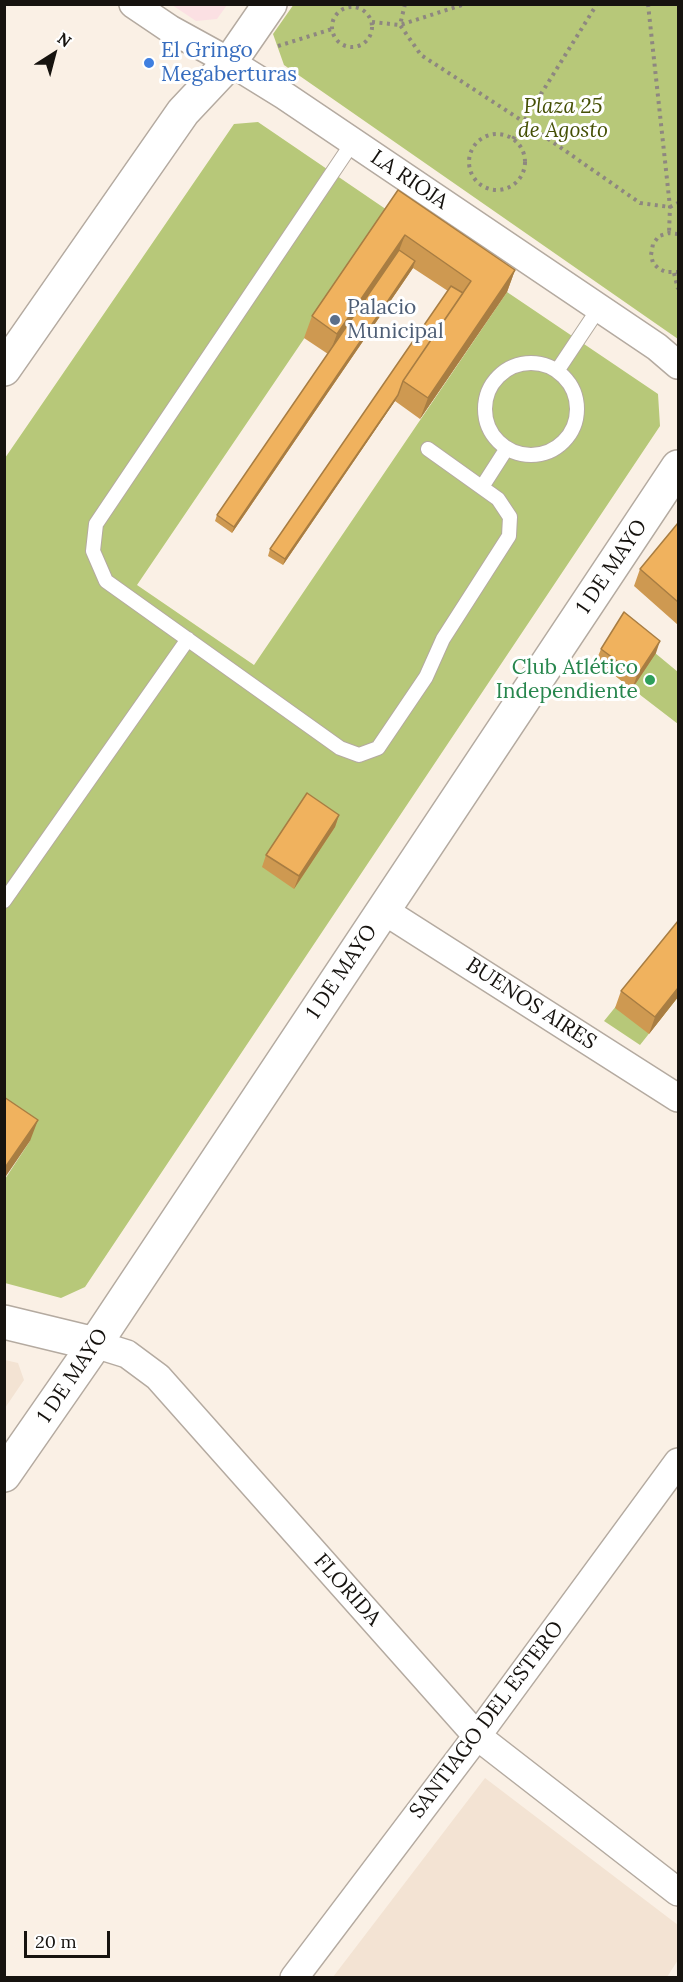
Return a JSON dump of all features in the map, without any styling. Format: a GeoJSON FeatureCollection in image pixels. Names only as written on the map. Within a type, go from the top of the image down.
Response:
{"type":"FeatureCollection","features":[{"type":"Feature","properties":{"kind":"main road"},"geometry":{"type":"LineString","coordinates":[[4,369],[183,112],[230,62],[270,4]]}},
{"type":"Feature","properties":{"kind":"main road","name":"1 DE MAYO"},"geometry":{"type":"LineString","coordinates":[[4,1475],[95,1344],[678,467]]}},
{"type":"Feature","properties":{"kind":"main road","name":"FLORIDA"},"geometry":{"type":"LineString","coordinates":[[4,1322],[95,1344]]}},
{"type":"Feature","properties":{"kind":"street","name":"LA RIOJA"},"geometry":{"type":"LineString","coordinates":[[133,4],[170,29],[230,62],[353,142],[657,347],[678,365]]}},
{"type":"Feature","properties":{"kind":"street","name":"BUENOS AIRES"},"geometry":{"type":"LineString","coordinates":[[383,910],[678,1098]]}},
{"type":"Feature","properties":{"kind":"street","name":"FLORIDA"},"geometry":{"type":"LineString","coordinates":[[95,1344],[127,1354],[158,1377],[477,1736],[678,1892]]}},
{"type":"Feature","properties":{"kind":"street","name":"SANTIAGO DEL ESTERO"},"geometry":{"type":"LineString","coordinates":[[294,1977],[477,1736],[678,1462]]}},
{"type":"Feature","properties":{"kind":"lane"},"geometry":{"type":"LineString","coordinates":[[353,142],[96,524],[93,551],[106,580],[340,748],[359,755],[378,748],[426,677],[442,639],[509,536],[510,517],[498,499],[428,449]]}},
{"type":"Feature","properties":{"kind":"lane"},"geometry":{"type":"LineString","coordinates":[[557,371],[599,308]]}},
{"type":"Feature","properties":{"kind":"lane"},"geometry":{"type":"LineString","coordinates":[[530,362],[544,364],[557,371],[568,380],[576,400],[576,421],[570,434],[561,445],[549,452],[535,455],[521,454],[507,448],[496,439],[488,426],[485,412],[486,397],[492,383],[502,372],[515,365],[530,362]]}},
{"type":"Feature","properties":{"kind":"lane"},"geometry":{"type":"LineString","coordinates":[[482,487],[507,448]]}},
{"type":"Feature","properties":{"kind":"lane"},"geometry":{"type":"LineString","coordinates":[[4,901],[188,639]]}},
{"type":"Feature","properties":{"kind":"path"},"geometry":{"type":"LineString","coordinates":[[405,4],[400,25],[421,55],[524,122],[640,203],[670,207],[678,202]]}},
{"type":"Feature","properties":{"kind":"path"},"geometry":{"type":"LineString","coordinates":[[372,22],[400,25],[465,4]]}},
{"type":"Feature","properties":{"kind":"path"},"geometry":{"type":"LineString","coordinates":[[513,139],[597,4]]}},
{"type":"Feature","properties":{"kind":"path"},"geometry":{"type":"LineString","coordinates":[[648,4],[670,207],[669,232]]}},
{"type":"Feature","properties":{"kind":"path"},"geometry":{"type":"LineString","coordinates":[[350,7],[360,8],[372,22],[372,31],[363,44],[355,47],[340,43],[334,37],[333,18],[340,10],[350,7]]}},
{"type":"Feature","properties":{"kind":"path"},"geometry":{"type":"LineString","coordinates":[[498,134],[513,139],[524,152],[525,164],[522,175],[514,184],[504,189],[492,189],[482,185],[475,178],[470,159],[472,150],[478,141],[488,135],[498,134]]}},
{"type":"Feature","properties":{"kind":"path"},"geometry":{"type":"LineString","coordinates":[[678,234],[669,232],[659,236],[653,244],[651,255],[658,269],[676,272],[678,289]]}},
{"type":"Feature","properties":{"kind":"shaded area"},"geometry":{"type":"Polygon","coordinates":[[[172,5],[227,5],[217,19],[196,21],[172,5]]]}},
{"type":"Feature","properties":{"kind":"shaded area"},"geometry":{"type":"Polygon","coordinates":[[[5,1360],[18,1363],[24,1380],[5,1408],[5,1360]]]}},
{"type":"Feature","properties":{"kind":"shaded area"},"geometry":{"type":"Polygon","coordinates":[[[485,1778],[678,1925],[678,1960],[667,1977],[333,1977],[485,1778]]]}},
{"type":"Feature","properties":{"kind":"green space","name":"Plaza 25 de Agosto"},"geometry":{"type":"Polygon","coordinates":[[[294,4],[678,5],[678,339],[284,65],[273,34],[294,4]]]}},
{"type":"Feature","properties":{"kind":"green space"},"geometry":{"type":"Polygon","coordinates":[[[258,122],[390,212],[137,585],[254,665],[507,292],[658,394],[660,426],[85,1287],[61,1298],[5,1283],[5,1179],[30,1141],[5,1124],[5,458],[234,124],[258,122]]]}},
{"type":"Feature","properties":{"kind":"green space","name":"Club Atlético Independiente"},"geometry":{"type":"Polygon","coordinates":[[[620,624],[678,672],[678,724],[596,661],[620,624]]]}},
{"type":"Feature","properties":{"kind":"green space"},"geometry":{"type":"Polygon","coordinates":[[[678,930],[678,997],[640,1045],[604,1021],[678,930]]]}},
{"type":"Feature","properties":{"kind":"building","name":"Palacio Municipal"},"geometry":{"type":"Polygon","coordinates":[[[398,190],[515,270],[428,398],[403,381],[471,281],[405,235],[337,334],[312,316],[398,190]]]}},
{"type":"Feature","properties":{"kind":"building"},"geometry":{"type":"Polygon","coordinates":[[[399,250],[415,261],[234,527],[217,515],[399,250]]]}},
{"type":"Feature","properties":{"kind":"building"},"geometry":{"type":"Polygon","coordinates":[[[451,286],[463,293],[403,381],[398,395],[285,559],[270,549],[451,286]]]}},
{"type":"Feature","properties":{"kind":"building"},"geometry":{"type":"Polygon","coordinates":[[[678,523],[678,602],[640,569],[678,523]]]}},
{"type":"Feature","properties":{"kind":"building"},"geometry":{"type":"Polygon","coordinates":[[[624,612],[660,641],[637,676],[601,649],[624,612]]]}},
{"type":"Feature","properties":{"kind":"building"},"geometry":{"type":"Polygon","coordinates":[[[307,793],[339,815],[299,876],[266,855],[307,793]]]}},
{"type":"Feature","properties":{"kind":"building"},"geometry":{"type":"Polygon","coordinates":[[[678,921],[678,988],[655,1017],[621,991],[678,921]]]}},
{"type":"Feature","properties":{"kind":"building"},"geometry":{"type":"Polygon","coordinates":[[[4,1097],[38,1120],[4,1169],[4,1097]]]}},
{"type":"Feature","properties":{"kind":"place","name":"El Gringo Megaberturas"},"geometry":{"type":"Point","coordinates":[149,63]}},
{"type":"Feature","properties":{"kind":"place","name":"Palacio Municipal"},"geometry":{"type":"Point","coordinates":[335,320]}},
{"type":"Feature","properties":{"kind":"place","name":"Club Atlético Independiente"},"geometry":{"type":"Point","coordinates":[650,680]}}]}
